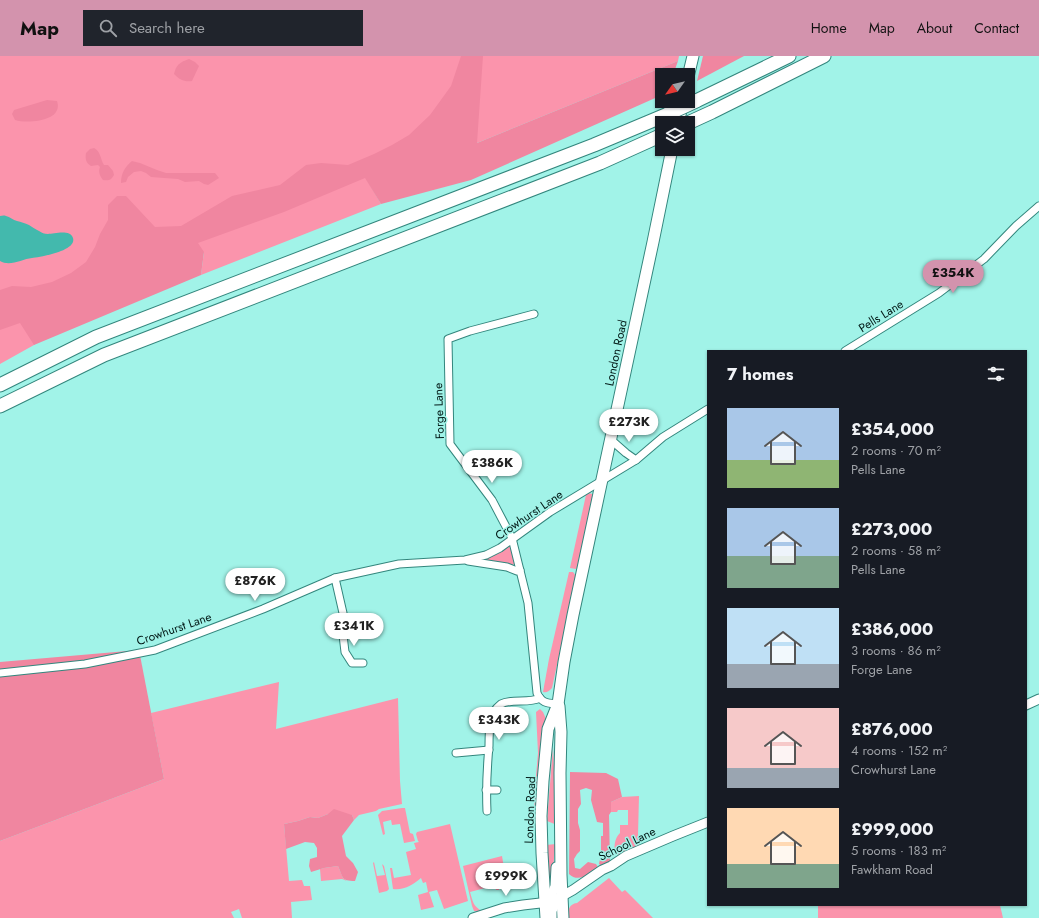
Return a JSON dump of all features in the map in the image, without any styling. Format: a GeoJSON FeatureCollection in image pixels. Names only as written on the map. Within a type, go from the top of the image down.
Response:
{"type":"FeatureCollection","features":[{"type":"Feature","properties":{"kind":"highway"},"geometry":{"type":"LineString","coordinates":[[0,385],[96,337],[594,145],[668,114],[789,56]]}},
{"type":"Feature","properties":{"kind":"highway"},"geometry":{"type":"LineString","coordinates":[[695,120],[824,56]]}},
{"type":"Feature","properties":{"kind":"highway"},"geometry":{"type":"LineString","coordinates":[[0,406],[104,355],[600,163],[655,138]]}},
{"type":"Feature","properties":{"kind":"main road"},"geometry":{"type":"LineString","coordinates":[[690,68],[693,56]]}},
{"type":"Feature","properties":{"kind":"main road","name":"London Road"},"geometry":{"type":"LineString","coordinates":[[563,918],[553,900],[541,831],[543,781],[548,729],[558,704],[573,615],[671,156]]}},
{"type":"Feature","properties":{"kind":"main road","name":"London Road"},"geometry":{"type":"LineString","coordinates":[[546,918],[553,900],[561,832],[561,732],[558,704]]}},
{"type":"Feature","properties":{"kind":"street","name":"Pells Lane"},"geometry":{"type":"LineString","coordinates":[[847,350],[940,293],[984,258],[1016,226],[1039,206]]}},
{"type":"Feature","properties":{"kind":"street","name":"Forge Lane"},"geometry":{"type":"LineString","coordinates":[[534,314],[470,331],[448,339],[450,444],[492,500],[512,538],[528,603],[536,687],[540,698]]}},
{"type":"Feature","properties":{"kind":"street"},"geometry":{"type":"LineString","coordinates":[[601,481],[636,460],[663,437],[707,410]]}},
{"type":"Feature","properties":{"kind":"street"},"geometry":{"type":"LineString","coordinates":[[610,439],[636,460]]}},
{"type":"Feature","properties":{"kind":"street","name":"Crowhurst Lane"},"geometry":{"type":"LineString","coordinates":[[0,673],[85,664],[155,650],[263,609],[335,578],[399,564],[465,560],[482,556],[493,552],[550,512],[601,481]]}},
{"type":"Feature","properties":{"kind":"street","name":"Crowhurst Lane"},"geometry":{"type":"LineString","coordinates":[[465,560],[520,570]]}},
{"type":"Feature","properties":{"kind":"street"},"geometry":{"type":"LineString","coordinates":[[335,578],[343,613],[345,652],[352,663],[363,663]]}},
{"type":"Feature","properties":{"kind":"street"},"geometry":{"type":"LineString","coordinates":[[487,811],[486,790],[491,720],[494,711],[497,707],[507,702],[535,700],[540,698],[546,702],[558,704]]}},
{"type":"Feature","properties":{"kind":"street"},"geometry":{"type":"LineString","coordinates":[[456,753],[489,750]]}},
{"type":"Feature","properties":{"kind":"street"},"geometry":{"type":"LineString","coordinates":[[486,790],[497,790]]}},
{"type":"Feature","properties":{"kind":"street","name":"School Lane"},"geometry":{"type":"LineString","coordinates":[[553,900],[626,856],[707,822]]}},
{"type":"Feature","properties":{"kind":"street"},"geometry":{"type":"LineString","coordinates":[[473,918],[504,908],[553,900],[552,918]]}},
{"type":"Feature","properties":{"kind":"shaded area"},"geometry":{"type":"Polygon","coordinates":[[[0,56],[679,56],[678,61],[661,68],[655,68],[655,70],[477,143],[367,180],[381,204],[201,275],[204,252],[102,267],[34,345],[0,364],[0,56]]]}},
{"type":"Feature","properties":{"kind":"shaded area"},"geometry":{"type":"Polygon","coordinates":[[[461,56],[483,56],[477,143],[655,70],[655,98],[471,180],[381,204],[365,178],[284,212],[198,243],[204,252],[201,275],[34,345],[20,323],[0,330],[0,290],[12,286],[31,287],[52,282],[71,273],[86,262],[108,220],[108,205],[117,196],[126,196],[155,227],[181,226],[232,196],[280,185],[306,165],[321,163],[348,165],[392,145],[409,135],[430,115],[451,86],[461,56]]]}},
{"type":"Feature","properties":{"kind":"shaded area"},"geometry":{"type":"Polygon","coordinates":[[[703,56],[744,56],[697,81],[703,56]]]}},
{"type":"Feature","properties":{"kind":"shaded area"},"geometry":{"type":"Polygon","coordinates":[[[189,59],[199,66],[192,81],[184,81],[174,74],[179,64],[189,59]]]}},
{"type":"Feature","properties":{"kind":"shaded area"},"geometry":{"type":"Polygon","coordinates":[[[678,61],[676,68],[661,68],[678,61]]]}},
{"type":"Feature","properties":{"kind":"shaded area"},"geometry":{"type":"Polygon","coordinates":[[[47,100],[57,101],[58,108],[50,117],[44,120],[28,122],[15,120],[12,114],[14,110],[47,100]]]}},
{"type":"Feature","properties":{"kind":"shaded area"},"geometry":{"type":"Polygon","coordinates":[[[94,148],[99,153],[104,165],[108,165],[113,171],[114,175],[110,180],[103,180],[99,171],[100,167],[98,165],[91,166],[87,162],[86,153],[90,149],[94,148]]]}},
{"type":"Feature","properties":{"kind":"shaded area"},"geometry":{"type":"Polygon","coordinates":[[[132,161],[166,173],[215,173],[219,178],[208,185],[199,181],[185,182],[178,179],[151,177],[141,171],[134,172],[128,177],[126,182],[121,183],[124,170],[132,161]]]}},
{"type":"Feature","properties":{"kind":"shaded area"},"geometry":{"type":"Polygon","coordinates":[[[589,493],[593,495],[579,564],[576,569],[570,568],[586,495],[589,493]]]}},
{"type":"Feature","properties":{"kind":"shaded area"},"geometry":{"type":"Polygon","coordinates":[[[509,544],[512,548],[515,563],[513,565],[479,559],[509,544]]]}},
{"type":"Feature","properties":{"kind":"shaded area"},"geometry":{"type":"Polygon","coordinates":[[[569,572],[573,572],[576,576],[552,688],[548,692],[543,692],[549,659],[569,572]]]}},
{"type":"Feature","properties":{"kind":"shaded area"},"geometry":{"type":"Polygon","coordinates":[[[139,650],[164,779],[0,841],[0,662],[139,650]]]}},
{"type":"Feature","properties":{"kind":"shaded area"},"geometry":{"type":"Polygon","coordinates":[[[279,682],[276,729],[398,698],[402,804],[359,815],[354,820],[352,815],[328,814],[318,818],[310,817],[284,824],[289,881],[302,880],[304,886],[310,886],[312,900],[291,902],[292,918],[242,918],[239,909],[231,912],[234,918],[0,918],[0,841],[164,779],[151,713],[279,682]]]}},
{"type":"Feature","properties":{"kind":"shaded area"},"geometry":{"type":"Polygon","coordinates":[[[540,709],[546,719],[536,821],[534,823],[538,753],[536,712],[540,709]]]}},
{"type":"Feature","properties":{"kind":"shaded area"},"geometry":{"type":"Polygon","coordinates":[[[553,747],[557,825],[547,821],[553,747]]]}},
{"type":"Feature","properties":{"kind":"shaded area"},"geometry":{"type":"Polygon","coordinates":[[[570,772],[606,773],[618,779],[622,797],[611,802],[611,812],[609,815],[610,862],[602,866],[599,864],[601,854],[601,836],[603,836],[603,823],[597,822],[591,800],[592,790],[586,788],[580,790],[581,804],[578,809],[578,823],[580,830],[580,851],[574,859],[575,868],[580,869],[588,862],[596,864],[599,869],[580,878],[573,877],[569,874],[570,772]]]}},
{"type":"Feature","properties":{"kind":"shaded area"},"geometry":{"type":"Polygon","coordinates":[[[639,796],[638,835],[640,846],[622,854],[615,855],[615,843],[620,833],[620,825],[628,825],[628,810],[611,812],[611,802],[622,797],[639,796]]]}},
{"type":"Feature","properties":{"kind":"shaded area"},"geometry":{"type":"Polygon","coordinates":[[[405,808],[410,833],[413,834],[415,841],[404,843],[400,824],[392,825],[391,820],[383,822],[385,834],[383,835],[378,815],[382,811],[405,808]]]}},
{"type":"Feature","properties":{"kind":"shaded area"},"geometry":{"type":"Polygon","coordinates":[[[334,809],[352,815],[354,820],[342,836],[346,856],[353,863],[358,872],[355,881],[350,881],[343,878],[338,866],[311,872],[309,866],[310,859],[317,857],[317,848],[314,843],[305,842],[286,849],[284,824],[310,817],[318,818],[328,814],[334,809]]]}},
{"type":"Feature","properties":{"kind":"shaded area"},"geometry":{"type":"Polygon","coordinates":[[[450,824],[468,901],[444,909],[437,890],[429,892],[434,907],[421,910],[418,895],[428,892],[426,882],[423,883],[421,878],[412,885],[401,889],[393,889],[390,868],[392,868],[394,878],[411,875],[406,852],[416,849],[414,843],[419,842],[416,834],[417,832],[450,824]]]}},
{"type":"Feature","properties":{"kind":"shaded area"},"geometry":{"type":"Polygon","coordinates":[[[556,844],[551,887],[549,886],[546,845],[556,844]]]}},
{"type":"Feature","properties":{"kind":"shaded area"},"geometry":{"type":"Polygon","coordinates":[[[502,856],[504,868],[511,874],[499,878],[499,890],[496,890],[492,881],[489,884],[489,887],[470,892],[475,905],[482,911],[474,911],[463,866],[502,856]]]}},
{"type":"Feature","properties":{"kind":"shaded area"},"geometry":{"type":"Polygon","coordinates":[[[374,862],[377,876],[385,875],[382,864],[384,866],[389,889],[387,891],[379,893],[374,862]]]}},
{"type":"Feature","properties":{"kind":"shaded area"},"geometry":{"type":"Polygon","coordinates":[[[338,866],[343,878],[347,881],[342,879],[321,881],[320,869],[338,866]]]}},
{"type":"Feature","properties":{"kind":"shaded area"},"geometry":{"type":"Polygon","coordinates":[[[609,878],[622,892],[625,890],[653,918],[567,918],[568,910],[572,905],[577,903],[609,878]]]}},
{"type":"Feature","properties":{"kind":"shaded area"},"geometry":{"type":"Polygon","coordinates":[[[818,906],[1000,906],[1003,918],[818,918],[818,906]]]}},
{"type":"Feature","properties":{"kind":"water"},"geometry":{"type":"Polygon","coordinates":[[[0,216],[6,216],[29,225],[44,234],[69,234],[73,238],[73,243],[64,250],[12,263],[4,263],[0,261],[0,216]]]}}]}
